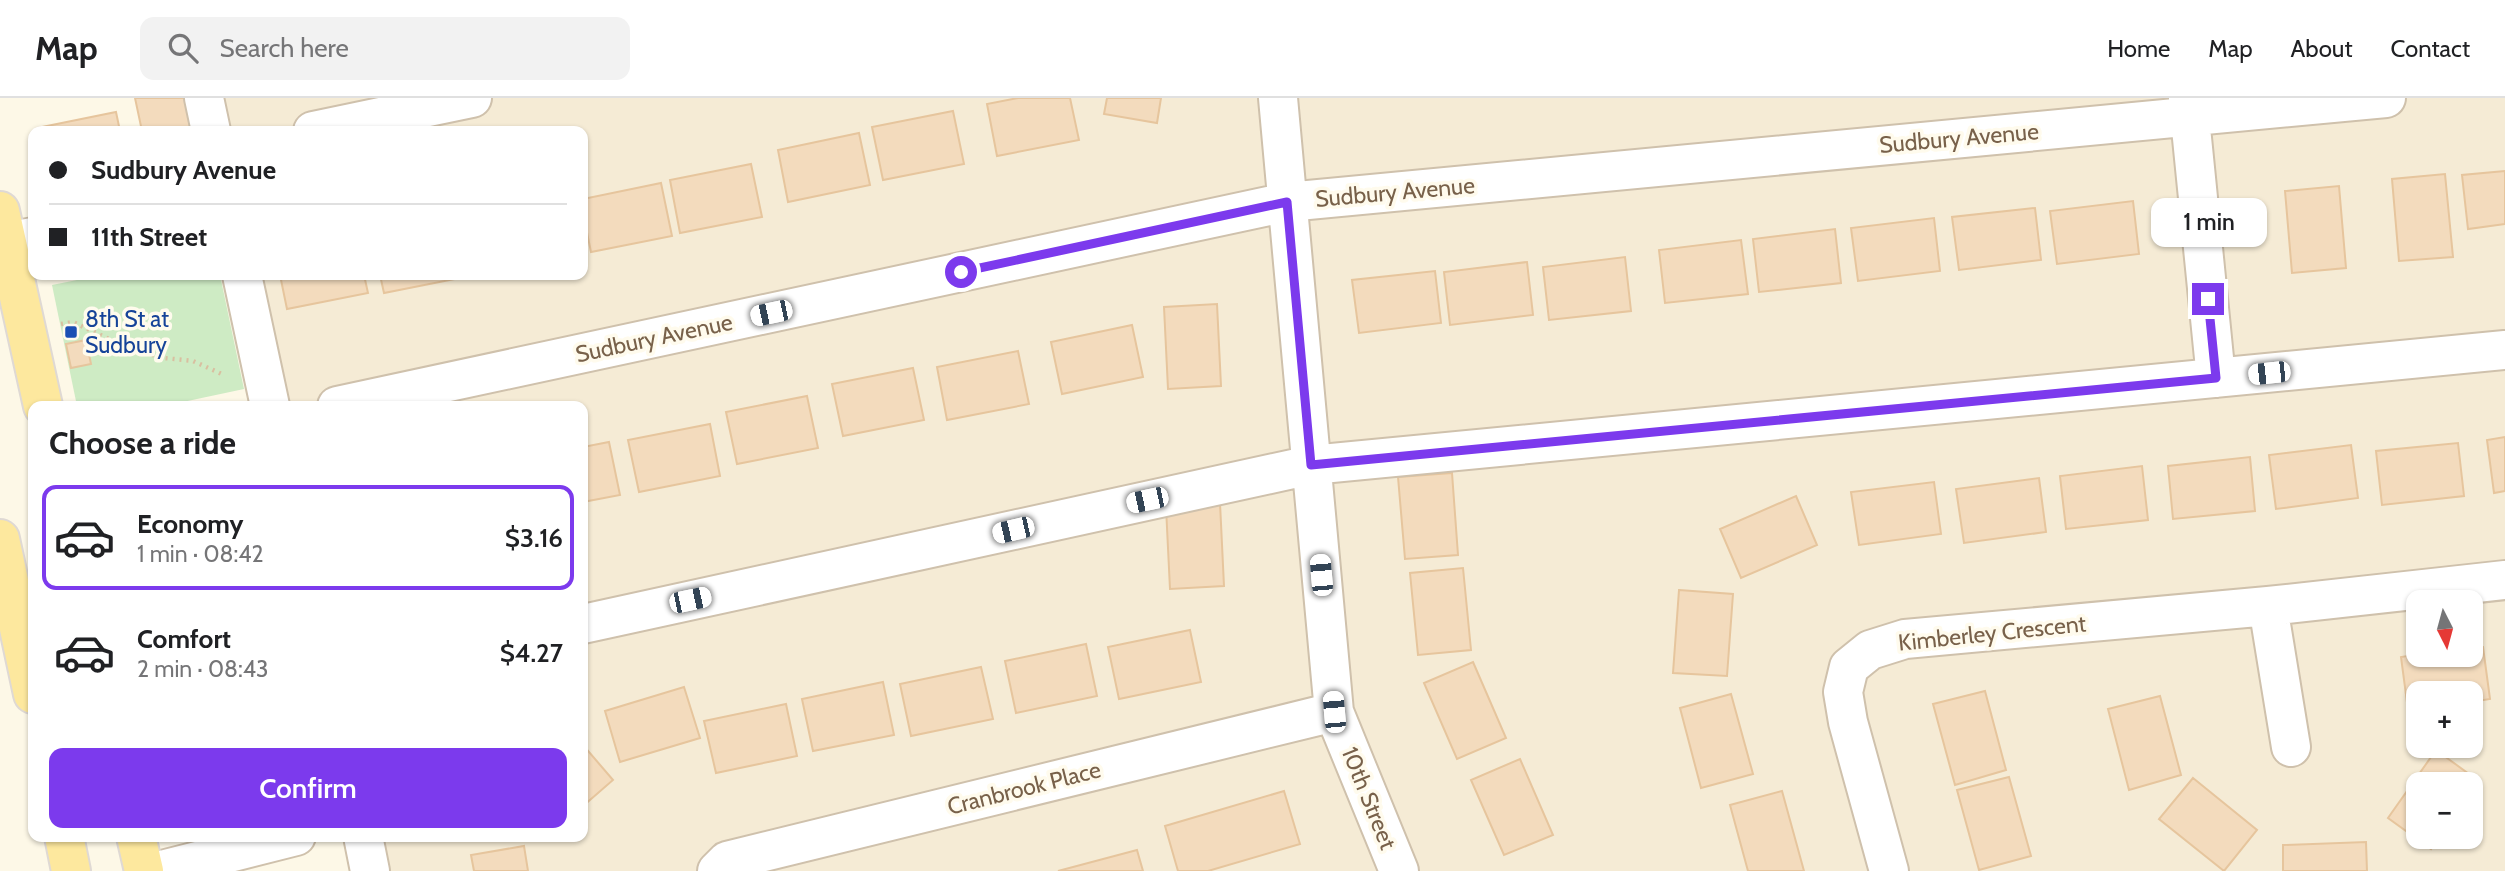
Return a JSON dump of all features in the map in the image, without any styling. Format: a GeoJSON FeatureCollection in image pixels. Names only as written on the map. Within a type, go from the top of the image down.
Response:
{"type":"FeatureCollection","features":[{"type":"Feature","properties":{"kind":"main road"},"geometry":{"type":"LineString","coordinates":[[13,230],[25,328],[42,401]]}},
{"type":"Feature","properties":{"kind":"main road"},"geometry":{"type":"LineString","coordinates":[[0,539],[16,602],[28,667]]}},
{"type":"Feature","properties":{"kind":"main road"},"geometry":{"type":"LineString","coordinates":[[65,842],[71,871]]}},
{"type":"Feature","properties":{"kind":"main road"},"geometry":{"type":"LineString","coordinates":[[137,842],[144,871]]}},
{"type":"Feature","properties":{"kind":"street"},"geometry":{"type":"LineString","coordinates":[[204,98],[210,126]]}},
{"type":"Feature","properties":{"kind":"street"},"geometry":{"type":"LineString","coordinates":[[337,126],[472,98]]}},
{"type":"Feature","properties":{"kind":"street","name":"10th Street"},"geometry":{"type":"LineString","coordinates":[[1278,98],[1334,712],[1399,871]]}},
{"type":"Feature","properties":{"kind":"street","name":"Sudbury Avenue"},"geometry":{"type":"LineString","coordinates":[[360,401],[1287,202],[2189,107],[2386,98]]}},
{"type":"Feature","properties":{"kind":"street"},"geometry":{"type":"LineString","coordinates":[[2189,107],[2216,378]]}},
{"type":"Feature","properties":{"kind":"street"},"geometry":{"type":"LineString","coordinates":[[243,280],[266,391]]}},
{"type":"Feature","properties":{"kind":"street"},"geometry":{"type":"LineString","coordinates":[[588,623],[1311,465],[2505,350]]}},
{"type":"Feature","properties":{"kind":"street","name":"Kimberley Crescent"},"geometry":{"type":"LineString","coordinates":[[1889,871],[1847,722],[1843,692],[1849,667],[1870,650],[1905,639],[2268,606],[2505,580]]}},
{"type":"Feature","properties":{"kind":"street"},"geometry":{"type":"LineString","coordinates":[[2268,606],[2291,747]]}},
{"type":"Feature","properties":{"kind":"street","name":"Cranbrook Place"},"geometry":{"type":"LineString","coordinates":[[718,871],[727,861],[1334,712]]}},
{"type":"Feature","properties":{"kind":"street"},"geometry":{"type":"LineString","coordinates":[[158,871],[272,842]]}},
{"type":"Feature","properties":{"kind":"street"},"geometry":{"type":"LineString","coordinates":[[364,842],[370,871]]}},
{"type":"Feature","properties":{"kind":"path"},"geometry":{"type":"LineString","coordinates":[[25,328],[74,322],[130,349],[164,358],[193,361],[266,391]]}},
{"type":"Feature","properties":{"kind":"shaded area"},"geometry":{"type":"Polygon","coordinates":[[[201,98],[2505,98],[2505,871],[375,871],[368,842],[588,842],[588,401],[261,401],[242,280],[588,280],[588,126],[208,126],[201,98]]]}},
{"type":"Feature","properties":{"kind":"green space"},"geometry":{"type":"Polygon","coordinates":[[[77,280],[221,280],[244,389],[188,401],[76,401],[52,285],[77,280]]]}},
{"type":"Feature","properties":{"kind":"building"},"geometry":{"type":"Polygon","coordinates":[[[135,98],[188,98],[194,126],[141,126],[135,98]]]}},
{"type":"Feature","properties":{"kind":"building"},"geometry":{"type":"Polygon","coordinates":[[[1018,98],[1070,98],[1079,140],[997,156],[987,104],[1018,98]]]}},
{"type":"Feature","properties":{"kind":"building"},"geometry":{"type":"Polygon","coordinates":[[[1107,98],[1161,98],[1157,123],[1104,114],[1107,98]]]}},
{"type":"Feature","properties":{"kind":"building"},"geometry":{"type":"Polygon","coordinates":[[[953,111],[964,164],[883,180],[872,127],[953,111]]]}},
{"type":"Feature","properties":{"kind":"building"},"geometry":{"type":"Polygon","coordinates":[[[116,112],[119,126],[47,126],[116,112]]]}},
{"type":"Feature","properties":{"kind":"building"},"geometry":{"type":"Polygon","coordinates":[[[859,133],[870,185],[788,202],[778,150],[859,133]]]}},
{"type":"Feature","properties":{"kind":"building"},"geometry":{"type":"Polygon","coordinates":[[[751,164],[762,217],[680,233],[670,180],[751,164]]]}},
{"type":"Feature","properties":{"kind":"building"},"geometry":{"type":"Polygon","coordinates":[[[2505,171],[2505,224],[2468,229],[2462,175],[2505,171]]]}},
{"type":"Feature","properties":{"kind":"building"},"geometry":{"type":"Polygon","coordinates":[[[2445,174],[2453,257],[2399,261],[2392,179],[2445,174]]]}},
{"type":"Feature","properties":{"kind":"building"},"geometry":{"type":"Polygon","coordinates":[[[661,183],[672,236],[591,252],[588,237],[588,198],[661,183]]]}},
{"type":"Feature","properties":{"kind":"building"},"geometry":{"type":"Polygon","coordinates":[[[2339,186],[2346,268],[2292,273],[2285,191],[2339,186]]]}},
{"type":"Feature","properties":{"kind":"building"},"geometry":{"type":"Polygon","coordinates":[[[2133,201],[2139,254],[2057,264],[2050,211],[2133,201]]]}},
{"type":"Feature","properties":{"kind":"building"},"geometry":{"type":"Polygon","coordinates":[[[2035,208],[2041,260],[1959,270],[1952,217],[2035,208]]]}},
{"type":"Feature","properties":{"kind":"building"},"geometry":{"type":"Polygon","coordinates":[[[1934,218],[1940,271],[1858,281],[1851,228],[1934,218]]]}},
{"type":"Feature","properties":{"kind":"building"},"geometry":{"type":"Polygon","coordinates":[[[1835,229],[1841,283],[1759,292],[1753,239],[1835,229]]]}},
{"type":"Feature","properties":{"kind":"building"},"geometry":{"type":"Polygon","coordinates":[[[1741,240],[1748,294],[1665,303],[1659,250],[1741,240]]]}},
{"type":"Feature","properties":{"kind":"building"},"geometry":{"type":"Polygon","coordinates":[[[1625,257],[1631,311],[1549,320],[1543,267],[1625,257]]]}},
{"type":"Feature","properties":{"kind":"building"},"geometry":{"type":"Polygon","coordinates":[[[1527,262],[1533,315],[1450,325],[1444,272],[1527,262]]]}},
{"type":"Feature","properties":{"kind":"building"},"geometry":{"type":"Polygon","coordinates":[[[1435,271],[1441,323],[1359,333],[1352,280],[1435,271]]]}},
{"type":"Feature","properties":{"kind":"building"},"geometry":{"type":"Polygon","coordinates":[[[281,280],[365,280],[368,293],[287,309],[281,280]]]}},
{"type":"Feature","properties":{"kind":"building"},"geometry":{"type":"Polygon","coordinates":[[[381,280],[450,280],[384,293],[381,280]]]}},
{"type":"Feature","properties":{"kind":"building"},"geometry":{"type":"Polygon","coordinates":[[[1217,304],[1221,386],[1168,389],[1164,307],[1217,304]]]}},
{"type":"Feature","properties":{"kind":"building"},"geometry":{"type":"Polygon","coordinates":[[[1132,325],[1143,377],[1062,394],[1051,342],[1132,325]]]}},
{"type":"Feature","properties":{"kind":"building"},"geometry":{"type":"Polygon","coordinates":[[[86,340],[91,364],[71,368],[66,344],[86,340]]]}},
{"type":"Feature","properties":{"kind":"building"},"geometry":{"type":"Polygon","coordinates":[[[1018,351],[1029,404],[947,420],[937,367],[1018,351]]]}},
{"type":"Feature","properties":{"kind":"building"},"geometry":{"type":"Polygon","coordinates":[[[913,368],[924,420],[843,436],[832,384],[913,368]]]}},
{"type":"Feature","properties":{"kind":"building"},"geometry":{"type":"Polygon","coordinates":[[[807,396],[818,448],[737,464],[726,412],[807,396]]]}},
{"type":"Feature","properties":{"kind":"building"},"geometry":{"type":"Polygon","coordinates":[[[710,424],[720,476],[639,492],[628,440],[710,424]]]}},
{"type":"Feature","properties":{"kind":"building"},"geometry":{"type":"Polygon","coordinates":[[[2505,437],[2505,491],[2494,493],[2487,440],[2505,437]]]}},
{"type":"Feature","properties":{"kind":"building"},"geometry":{"type":"Polygon","coordinates":[[[609,442],[620,495],[588,501],[588,446],[609,442]]]}},
{"type":"Feature","properties":{"kind":"building"},"geometry":{"type":"Polygon","coordinates":[[[2458,443],[2464,496],[2382,505],[2376,451],[2458,443]]]}},
{"type":"Feature","properties":{"kind":"building"},"geometry":{"type":"Polygon","coordinates":[[[2351,445],[2358,498],[2276,509],[2269,455],[2351,445]]]}},
{"type":"Feature","properties":{"kind":"building"},"geometry":{"type":"Polygon","coordinates":[[[2250,457],[2255,511],[2173,519],[2168,466],[2250,457]]]}},
{"type":"Feature","properties":{"kind":"building"},"geometry":{"type":"Polygon","coordinates":[[[2142,466],[2148,520],[2066,529],[2060,476],[2142,466]]]}},
{"type":"Feature","properties":{"kind":"building"},"geometry":{"type":"Polygon","coordinates":[[[1452,473],[1458,555],[1405,559],[1398,477],[1452,473]]]}},
{"type":"Feature","properties":{"kind":"building"},"geometry":{"type":"Polygon","coordinates":[[[2039,478],[2046,532],[1964,543],[1956,489],[2039,478]]]}},
{"type":"Feature","properties":{"kind":"building"},"geometry":{"type":"Polygon","coordinates":[[[1934,482],[1941,534],[1859,545],[1851,492],[1934,482]]]}},
{"type":"Feature","properties":{"kind":"building"},"geometry":{"type":"Polygon","coordinates":[[[1796,496],[1817,545],[1741,578],[1720,529],[1796,496]]]}},
{"type":"Feature","properties":{"kind":"building"},"geometry":{"type":"Polygon","coordinates":[[[1220,503],[1224,586],[1170,589],[1166,507],[1220,503]]]}},
{"type":"Feature","properties":{"kind":"building"},"geometry":{"type":"Polygon","coordinates":[[[1463,568],[1471,650],[1418,655],[1410,573],[1463,568]]]}},
{"type":"Feature","properties":{"kind":"building"},"geometry":{"type":"Polygon","coordinates":[[[1679,590],[1733,594],[1727,676],[1673,673],[1679,590]]]}},
{"type":"Feature","properties":{"kind":"building"},"geometry":{"type":"Polygon","coordinates":[[[1190,630],[1201,682],[1119,699],[1108,647],[1190,630]]]}},
{"type":"Feature","properties":{"kind":"building"},"geometry":{"type":"Polygon","coordinates":[[[1086,644],[1097,696],[1016,713],[1005,661],[1086,644]]]}},
{"type":"Feature","properties":{"kind":"building"},"geometry":{"type":"Polygon","coordinates":[[[2483,647],[2490,699],[2483,700],[2483,681],[2406,681],[2406,695],[2401,657],[2406,656],[2406,667],[2483,667],[2483,647]]]}},
{"type":"Feature","properties":{"kind":"building"},"geometry":{"type":"Polygon","coordinates":[[[1473,662],[1506,738],[1457,759],[1424,683],[1473,662]]]}},
{"type":"Feature","properties":{"kind":"building"},"geometry":{"type":"Polygon","coordinates":[[[981,667],[993,719],[911,736],[900,684],[981,667]]]}},
{"type":"Feature","properties":{"kind":"building"},"geometry":{"type":"Polygon","coordinates":[[[883,682],[894,735],[813,751],[802,699],[883,682]]]}},
{"type":"Feature","properties":{"kind":"building"},"geometry":{"type":"Polygon","coordinates":[[[684,687],[700,738],[620,762],[605,711],[684,687]]]}},
{"type":"Feature","properties":{"kind":"building"},"geometry":{"type":"Polygon","coordinates":[[[1985,691],[2006,770],[1955,785],[1933,704],[1985,691]]]}},
{"type":"Feature","properties":{"kind":"building"},"geometry":{"type":"Polygon","coordinates":[[[1731,694],[1753,774],[1701,788],[1680,708],[1731,694]]]}},
{"type":"Feature","properties":{"kind":"building"},"geometry":{"type":"Polygon","coordinates":[[[2160,696],[2181,775],[2129,790],[2108,709],[2160,696]]]}},
{"type":"Feature","properties":{"kind":"building"},"geometry":{"type":"Polygon","coordinates":[[[786,704],[797,756],[716,773],[704,721],[786,704]]]}},
{"type":"Feature","properties":{"kind":"building"},"geometry":{"type":"Polygon","coordinates":[[[588,751],[613,780],[588,802],[588,751]]]}},
{"type":"Feature","properties":{"kind":"building"},"geometry":{"type":"Polygon","coordinates":[[[2430,758],[2447,758],[2466,772],[2420,772],[2430,758]]]}},
{"type":"Feature","properties":{"kind":"building"},"geometry":{"type":"Polygon","coordinates":[[[1520,759],[1553,835],[1504,855],[1471,780],[1520,759]]]}},
{"type":"Feature","properties":{"kind":"building"},"geometry":{"type":"Polygon","coordinates":[[[2009,777],[2031,856],[1979,870],[1957,790],[2009,777]]]}},
{"type":"Feature","properties":{"kind":"building"},"geometry":{"type":"Polygon","coordinates":[[[2193,778],[2257,830],[2224,871],[2159,819],[2193,778]]]}},
{"type":"Feature","properties":{"kind":"building"},"geometry":{"type":"Polygon","coordinates":[[[1284,791],[1300,844],[1208,871],[1178,871],[1165,826],[1284,791]]]}},
{"type":"Feature","properties":{"kind":"building"},"geometry":{"type":"Polygon","coordinates":[[[1782,791],[1804,871],[1748,871],[1730,805],[1782,791]]]}},
{"type":"Feature","properties":{"kind":"building"},"geometry":{"type":"Polygon","coordinates":[[[2406,792],[2406,831],[2388,818],[2406,792]]]}},
{"type":"Feature","properties":{"kind":"building"},"geometry":{"type":"Polygon","coordinates":[[[2366,842],[2367,871],[2283,871],[2283,845],[2366,842]]]}},
{"type":"Feature","properties":{"kind":"building"},"geometry":{"type":"Polygon","coordinates":[[[524,846],[528,871],[474,871],[471,855],[524,846]]]}},
{"type":"Feature","properties":{"kind":"building"},"geometry":{"type":"Polygon","coordinates":[[[1137,850],[1143,871],[1058,871],[1137,850]]]}},
{"type":"Feature","properties":{"kind":"place","name":"8th St at Sudbury"},"geometry":{"type":"Point","coordinates":[71,332]}},
{"type":"Feature","properties":{"kind":"route"},"geometry":{"type":"LineString","coordinates":[[961,272],[1287,202],[1311,465],[2216,378],[2208,299]]}}]}
